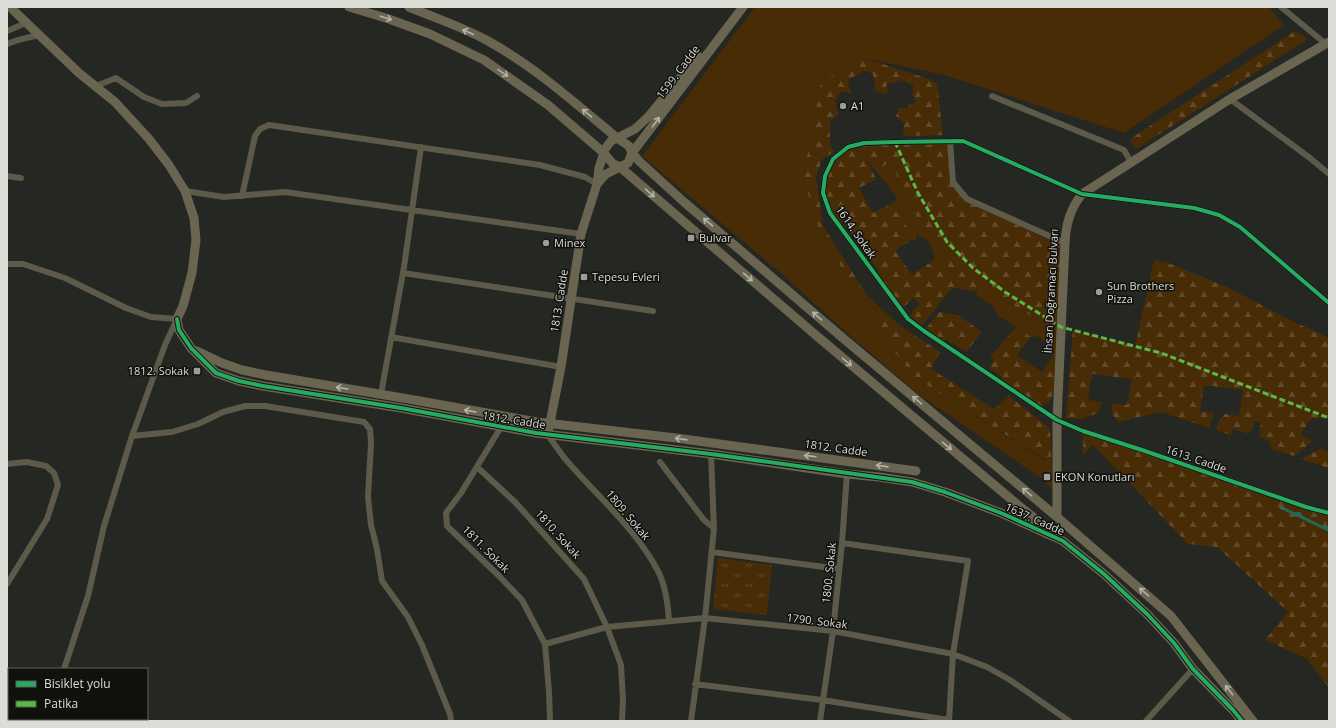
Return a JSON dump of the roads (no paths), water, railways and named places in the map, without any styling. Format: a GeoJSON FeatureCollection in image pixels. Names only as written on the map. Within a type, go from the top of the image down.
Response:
{"type":"FeatureCollection","features":[{"type":"Feature","properties":{"kind":"street"},"geometry":{"type":"LineString","coordinates":[[10,7],[39,35],[115,102],[149,139],[169,165],[186,191],[194,218],[196,240],[192,273],[183,306],[165,345],[132,436],[104,526],[88,596],[64,668]]}},
{"type":"Feature","properties":{"kind":"street"},"geometry":{"type":"LineString","coordinates":[[349,7],[386,18],[430,34],[484,60],[548,105],[604,153],[613,164],[620,167],[818,337],[1063,541]]}},
{"type":"Feature","properties":{"kind":"street"},"geometry":{"type":"LineString","coordinates":[[242,196],[255,136],[260,129],[273,125],[540,165],[556,168],[585,177],[597,184],[606,174],[628,163],[632,153],[629,146],[616,138],[542,76],[487,40],[410,7]]}},
{"type":"Feature","properties":{"kind":"street","name":"1599. Cadde"},"geometry":{"type":"LineString","coordinates":[[616,138],[635,128],[648,117],[738,7]]}},
{"type":"Feature","properties":{"kind":"street","name":"1599. Cadde"},"geometry":{"type":"LineString","coordinates":[[632,153],[743,7]]}},
{"type":"Feature","properties":{"kind":"street"},"geometry":{"type":"LineString","coordinates":[[1281,7],[1327,43]]}},
{"type":"Feature","properties":{"kind":"street"},"geometry":{"type":"LineString","coordinates":[[7,31],[26,23]]}},
{"type":"Feature","properties":{"kind":"street"},"geometry":{"type":"LineString","coordinates":[[7,44],[39,35]]}},
{"type":"Feature","properties":{"kind":"street","name":"İhsan Doğramacı Bulvarı"},"geometry":{"type":"LineString","coordinates":[[1057,516],[1057,420],[1065,243],[1069,214],[1075,203],[1082,194],[1131,162],[1230,100],[1327,43]]}},
{"type":"Feature","properties":{"kind":"street"},"geometry":{"type":"LineString","coordinates":[[96,86],[116,78],[144,97],[162,104],[186,103],[197,96]]}},
{"type":"Feature","properties":{"kind":"street"},"geometry":{"type":"LineString","coordinates":[[992,96],[1124,150],[1131,162]]}},
{"type":"Feature","properties":{"kind":"street"},"geometry":{"type":"LineString","coordinates":[[1230,100],[1310,158],[1329,174]]}},
{"type":"Feature","properties":{"kind":"street"},"geometry":{"type":"LineString","coordinates":[[604,153],[607,145],[616,138]]}},
{"type":"Feature","properties":{"kind":"street"},"geometry":{"type":"LineString","coordinates":[[950,141],[953,182],[967,199],[1065,243]]}},
{"type":"Feature","properties":{"kind":"street","name":"1614. Sokak"},"geometry":{"type":"LineString","coordinates":[[1057,420],[908,319],[830,213],[823,193],[825,176],[833,158],[848,147],[864,143],[964,142],[1082,194],[1194,208],[1219,215],[1240,227],[1329,303]]}},
{"type":"Feature","properties":{"kind":"street"},"geometry":{"type":"LineString","coordinates":[[381,394],[403,274],[411,209],[421,147]]}},
{"type":"Feature","properties":{"kind":"street","name":"1813. Cadde"},"geometry":{"type":"LineString","coordinates":[[547,434],[561,367],[581,234],[597,184],[597,177],[604,153]]}},
{"type":"Feature","properties":{"kind":"street","name":"1637. Cadde"},"geometry":{"type":"LineString","coordinates":[[632,153],[684,202],[844,339],[1057,516],[1171,616],[1253,721]]}},
{"type":"Feature","properties":{"kind":"street"},"geometry":{"type":"LineString","coordinates":[[7,176],[21,178]]}},
{"type":"Feature","properties":{"kind":"street"},"geometry":{"type":"LineString","coordinates":[[186,191],[224,197],[285,192],[581,234]]}},
{"type":"Feature","properties":{"kind":"street"},"geometry":{"type":"LineString","coordinates":[[7,264],[23,264],[65,278],[126,308],[151,317],[177,319]]}},
{"type":"Feature","properties":{"kind":"street"},"geometry":{"type":"LineString","coordinates":[[403,274],[653,310]]}},
{"type":"Feature","properties":{"kind":"street"},"geometry":{"type":"LineString","coordinates":[[177,319],[179,330],[191,348]]}},
{"type":"Feature","properties":{"kind":"street"},"geometry":{"type":"LineString","coordinates":[[391,337],[561,367]]}},
{"type":"Feature","properties":{"kind":"street","name":"1812. Cadde"},"geometry":{"type":"LineString","coordinates":[[191,348],[222,363],[242,370],[480,412],[550,423],[676,438],[916,471]]}},
{"type":"Feature","properties":{"kind":"street","name":"1812. Cadde"},"geometry":{"type":"LineString","coordinates":[[191,348],[216,373],[271,387],[547,434],[710,454],[847,474]]}},
{"type":"Feature","properties":{"kind":"street"},"geometry":{"type":"LineString","coordinates":[[132,436],[172,432],[198,424],[222,412],[245,406],[265,406],[364,422],[370,429],[371,443],[368,497],[371,525],[382,582],[412,624],[450,714],[451,721]]}},
{"type":"Feature","properties":{"kind":"street","name":"1613. Cadde"},"geometry":{"type":"LineString","coordinates":[[1057,420],[1083,431],[1306,507],[1329,513]]}},
{"type":"Feature","properties":{"kind":"street","name":"1811. Sokak"},"geometry":{"type":"LineString","coordinates":[[501,427],[461,493],[446,513],[447,526],[522,600],[545,644]]}},
{"type":"Feature","properties":{"kind":"street","name":"1809. Sokak"},"geometry":{"type":"LineString","coordinates":[[547,434],[565,460],[623,522],[648,554],[659,572],[667,597],[669,621]]}},
{"type":"Feature","properties":{"kind":"street"},"geometry":{"type":"LineString","coordinates":[[691,721],[705,618],[714,528],[710,454]]}},
{"type":"Feature","properties":{"kind":"street"},"geometry":{"type":"LineString","coordinates":[[847,474],[849,461]]}},
{"type":"Feature","properties":{"kind":"street"},"geometry":{"type":"LineString","coordinates":[[7,464],[27,462],[46,466],[54,473],[58,485],[47,519],[7,584]]}},
{"type":"Feature","properties":{"kind":"street"},"geometry":{"type":"LineString","coordinates":[[660,462],[704,520],[714,528]]}},
{"type":"Feature","properties":{"kind":"street","name":"1810. Sokak"},"geometry":{"type":"LineString","coordinates":[[477,467],[515,502],[584,579],[607,627],[621,665],[623,700],[622,721]]}},
{"type":"Feature","properties":{"kind":"street","name":"1637. Cadde"},"geometry":{"type":"LineString","coordinates":[[847,474],[912,482],[938,490],[1001,513],[1063,541],[1104,574],[1148,615],[1174,643],[1193,669],[1242,721]]}},
{"type":"Feature","properties":{"kind":"street","name":"1800. Sokak"},"geometry":{"type":"LineString","coordinates":[[820,721],[842,542],[847,474]]}},
{"type":"Feature","properties":{"kind":"street"},"geometry":{"type":"LineString","coordinates":[[695,684],[822,700],[949,720],[953,654],[968,562],[842,542]]}},
{"type":"Feature","properties":{"kind":"street"},"geometry":{"type":"LineString","coordinates":[[712,552],[839,569]]}},
{"type":"Feature","properties":{"kind":"street","name":"1790. Sokak"},"geometry":{"type":"LineString","coordinates":[[545,644],[607,627],[705,618],[832,632],[953,654],[987,667],[1010,680],[1069,721]]}},
{"type":"Feature","properties":{"kind":"street"},"geometry":{"type":"LineString","coordinates":[[545,644],[550,721]]}},
{"type":"Feature","properties":{"kind":"street"},"geometry":{"type":"LineString","coordinates":[[1146,721],[1193,669]]}},
{"type":"Feature","properties":{"kind":"water"},"geometry":{"type":"Polygon","coordinates":[[[1281,506],[1294,512],[1300,512],[1303,516],[1321,525],[1329,527],[1329,532],[1279,508],[1281,506]]]}},
{"type":"Feature","properties":{"kind":"place","name":"A1"},"geometry":{"type":"Point","coordinates":[843,106]}},
{"type":"Feature","properties":{"kind":"place","name":"Bulvar"},"geometry":{"type":"Point","coordinates":[691,238]}},
{"type":"Feature","properties":{"kind":"place","name":"Minex"},"geometry":{"type":"Point","coordinates":[546,243]}},
{"type":"Feature","properties":{"kind":"place","name":"Tepesu Evleri"},"geometry":{"type":"Point","coordinates":[584,277]}},
{"type":"Feature","properties":{"kind":"place","name":"Sun Brothers Pizza"},"geometry":{"type":"Point","coordinates":[1099,292]}},
{"type":"Feature","properties":{"kind":"place","name":"1812. Sokak"},"geometry":{"type":"Point","coordinates":[197,371]}},
{"type":"Feature","properties":{"kind":"place","name":"EKON Konutları"},"geometry":{"type":"Point","coordinates":[1047,477]}}]}
